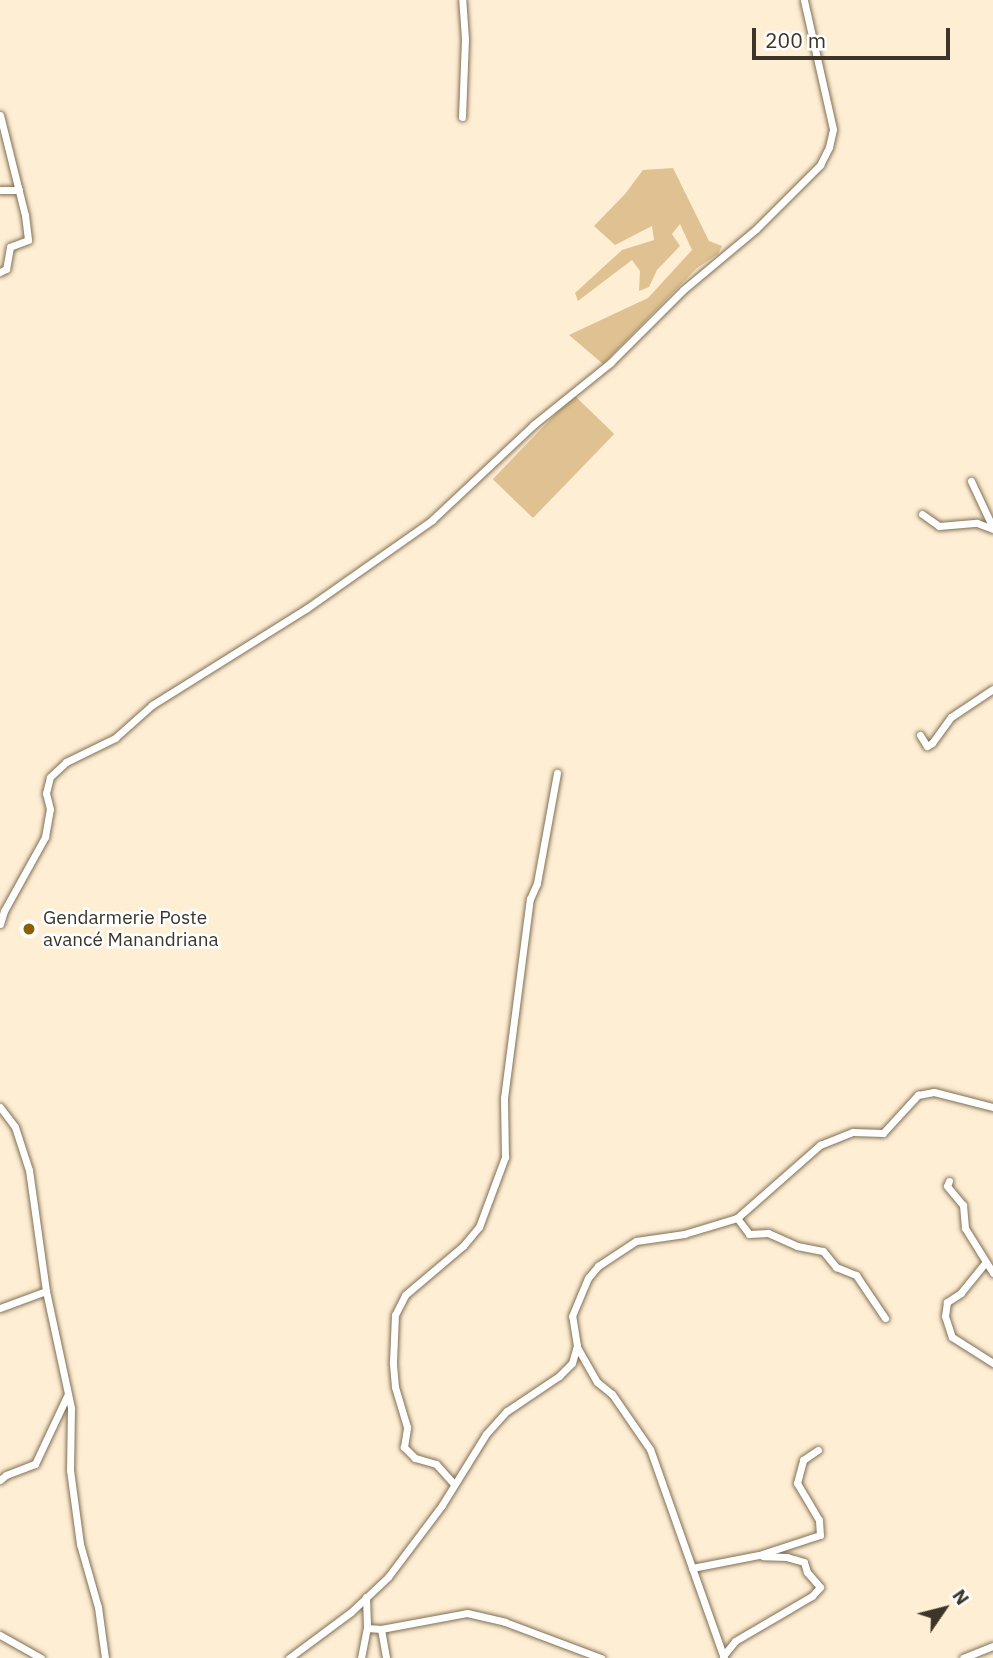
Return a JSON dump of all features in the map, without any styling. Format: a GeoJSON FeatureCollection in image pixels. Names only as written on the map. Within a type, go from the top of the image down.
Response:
{"type":"FeatureCollection","features":[{"type":"Feature","properties":{"kind":"street"},"geometry":{"type":"LineString","coordinates":[[462,0],[465,39],[462,117]]}},
{"type":"Feature","properties":{"kind":"street"},"geometry":{"type":"LineString","coordinates":[[0,924],[4,911],[45,837],[50,809],[47,793],[50,778],[66,762],[115,738],[152,705],[307,608],[432,520],[533,425],[610,363],[682,290],[756,229],[820,165],[829,147],[833,129],[804,0]]}},
{"type":"Feature","properties":{"kind":"street"},"geometry":{"type":"LineString","coordinates":[[0,115],[19,190],[27,240],[10,247],[5,269],[0,272]]}},
{"type":"Feature","properties":{"kind":"street"},"geometry":{"type":"LineString","coordinates":[[0,190],[19,190]]}},
{"type":"Feature","properties":{"kind":"street"},"geometry":{"type":"LineString","coordinates":[[971,481],[993,528]]}},
{"type":"Feature","properties":{"kind":"street"},"geometry":{"type":"LineString","coordinates":[[922,514],[939,526],[977,523],[993,528]]}},
{"type":"Feature","properties":{"kind":"street"},"geometry":{"type":"LineString","coordinates":[[920,735],[927,746],[932,743],[950,717],[993,689]]}},
{"type":"Feature","properties":{"kind":"street"},"geometry":{"type":"LineString","coordinates":[[454,1484],[436,1465],[415,1458],[404,1447],[407,1427],[395,1387],[393,1362],[395,1315],[405,1294],[463,1246],[479,1227],[505,1157],[504,1098],[530,899],[537,883],[557,773]]}},
{"type":"Feature","properties":{"kind":"street"},"geometry":{"type":"LineString","coordinates":[[723,1657],[650,1449],[612,1394],[597,1382],[577,1346],[572,1316],[588,1278],[598,1266],[636,1241],[684,1234],[737,1218],[820,1144],[842,1139],[853,1132],[883,1133],[918,1095],[933,1092],[993,1107]]}},
{"type":"Feature","properties":{"kind":"street"},"geometry":{"type":"LineString","coordinates":[[0,1107],[15,1127],[29,1170],[46,1291],[71,1408],[70,1471],[80,1544],[98,1607],[105,1658]]}},
{"type":"Feature","properties":{"kind":"street"},"geometry":{"type":"LineString","coordinates":[[949,1181],[947,1186],[963,1205],[965,1228],[993,1273]]}},
{"type":"Feature","properties":{"kind":"street"},"geometry":{"type":"LineString","coordinates":[[737,1218],[748,1234],[768,1233],[797,1246],[823,1251],[836,1267],[856,1275],[885,1318]]}},
{"type":"Feature","properties":{"kind":"street"},"geometry":{"type":"LineString","coordinates":[[985,1263],[961,1293],[947,1302],[945,1316],[952,1337],[993,1363]]}},
{"type":"Feature","properties":{"kind":"street"},"geometry":{"type":"LineString","coordinates":[[0,1308],[46,1291]]}},
{"type":"Feature","properties":{"kind":"street"},"geometry":{"type":"LineString","coordinates":[[289,1658],[351,1612],[404,1558],[485,1434],[507,1411],[559,1376],[572,1363],[577,1346]]}},
{"type":"Feature","properties":{"kind":"street"},"geometry":{"type":"LineString","coordinates":[[0,1480],[35,1464],[68,1394]]}},
{"type":"Feature","properties":{"kind":"street"},"geometry":{"type":"LineString","coordinates":[[692,1568],[759,1555],[820,1535],[819,1520],[797,1483],[803,1460],[818,1450]]}},
{"type":"Feature","properties":{"kind":"street"},"geometry":{"type":"LineString","coordinates":[[723,1657],[734,1641],[812,1596],[820,1587],[807,1572],[804,1562],[788,1557],[759,1555]]}},
{"type":"Feature","properties":{"kind":"street"},"geometry":{"type":"LineString","coordinates":[[361,1658],[367,1628],[366,1597]]}},
{"type":"Feature","properties":{"kind":"street"},"geometry":{"type":"LineString","coordinates":[[367,1628],[381,1629],[467,1613],[505,1622],[601,1658]]}},
{"type":"Feature","properties":{"kind":"street"},"geometry":{"type":"LineString","coordinates":[[381,1629],[386,1658]]}},
{"type":"Feature","properties":{"kind":"street"},"geometry":{"type":"LineString","coordinates":[[0,1635],[41,1658]]}},
{"type":"Feature","properties":{"kind":"street"},"geometry":{"type":"LineString","coordinates":[[963,1658],[993,1646]]}},
{"type":"Feature","properties":{"kind":"shaded area"},"geometry":{"type":"Polygon","coordinates":[[[673,168],[709,241],[722,246],[718,254],[697,268],[603,364],[569,335],[648,298],[692,250],[680,224],[672,234],[680,246],[657,270],[649,287],[639,291],[640,271],[632,260],[578,301],[575,293],[622,250],[654,240],[652,226],[615,245],[594,226],[625,194],[643,170],[673,168]]]}},
{"type":"Feature","properties":{"kind":"shaded area"},"geometry":{"type":"Polygon","coordinates":[[[574,395],[614,434],[533,518],[493,479],[574,395]]]}},
{"type":"Feature","properties":{"kind":"place","name":"Gendarmerie Poste avancé Manandriana"},"geometry":{"type":"Point","coordinates":[29,929]}}]}
